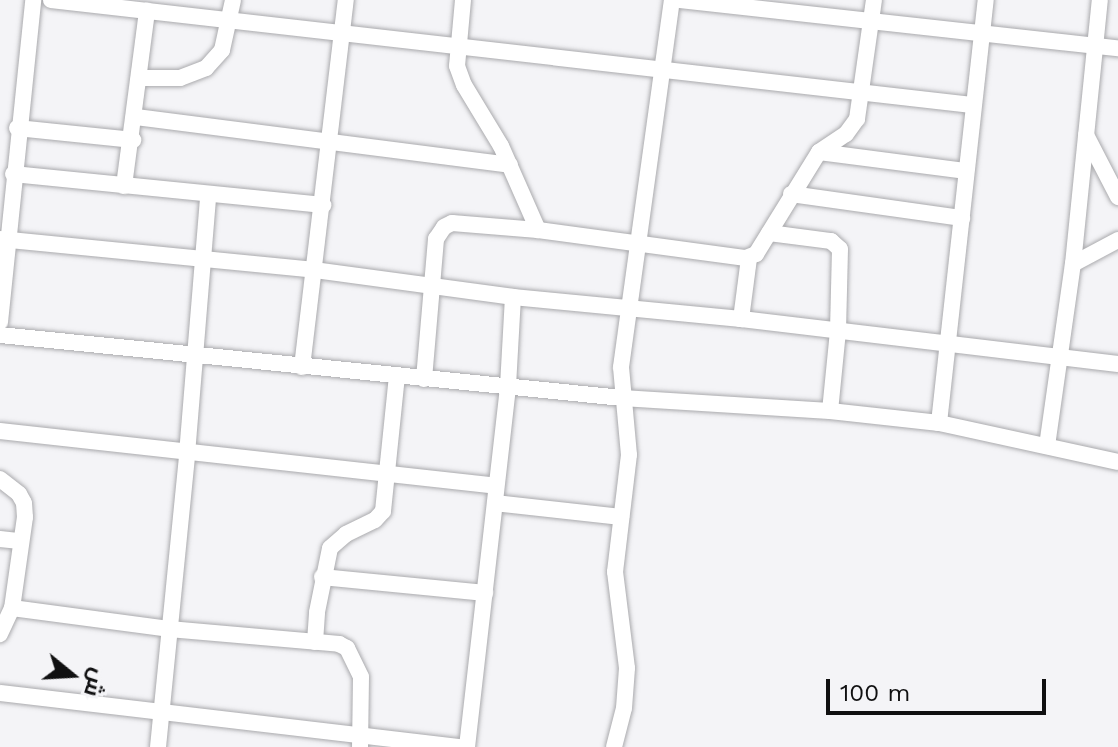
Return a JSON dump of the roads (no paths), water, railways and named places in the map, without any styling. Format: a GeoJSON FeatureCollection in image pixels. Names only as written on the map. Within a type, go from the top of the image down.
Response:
{"type":"FeatureCollection","features":[{"type":"Feature","properties":{"kind":"street"},"geometry":{"type":"LineString","coordinates":[[0,322],[3,239],[33,0]]}},
{"type":"Feature","properties":{"kind":"street"},"geometry":{"type":"LineString","coordinates":[[51,0],[972,105]]}},
{"type":"Feature","properties":{"kind":"street"},"geometry":{"type":"LineString","coordinates":[[140,78],[180,78],[206,68],[222,50],[231,21],[233,0]]}},
{"type":"Feature","properties":{"kind":"street"},"geometry":{"type":"LineString","coordinates":[[302,367],[346,0]]}},
{"type":"Feature","properties":{"kind":"street"},"geometry":{"type":"LineString","coordinates":[[463,0],[457,66],[464,85],[510,165],[538,230]]}},
{"type":"Feature","properties":{"kind":"street"},"geometry":{"type":"LineString","coordinates":[[614,747],[624,708],[627,668],[615,572],[629,455],[621,367],[672,0]]}},
{"type":"Feature","properties":{"kind":"street"},"geometry":{"type":"LineString","coordinates":[[680,0],[1118,48]]}},
{"type":"Feature","properties":{"kind":"street"},"geometry":{"type":"LineString","coordinates":[[424,379],[436,239],[444,227],[461,223],[749,258],[756,254],[819,152],[846,134],[857,119],[874,0]]}},
{"type":"Feature","properties":{"kind":"street"},"geometry":{"type":"LineString","coordinates":[[939,423],[986,0]]}},
{"type":"Feature","properties":{"kind":"street"},"geometry":{"type":"LineString","coordinates":[[1047,446],[1073,264],[1100,0]]}},
{"type":"Feature","properties":{"kind":"street"},"geometry":{"type":"LineString","coordinates":[[124,186],[133,140],[147,11]]}},
{"type":"Feature","properties":{"kind":"street"},"geometry":{"type":"LineString","coordinates":[[136,117],[510,165]]}},
{"type":"Feature","properties":{"kind":"street"},"geometry":{"type":"LineString","coordinates":[[17,128],[133,140]]}},
{"type":"Feature","properties":{"kind":"street"},"geometry":{"type":"LineString","coordinates":[[1085,133],[1118,197]]}},
{"type":"Feature","properties":{"kind":"street"},"geometry":{"type":"LineString","coordinates":[[819,152],[965,171]]}},
{"type":"Feature","properties":{"kind":"street"},"geometry":{"type":"LineString","coordinates":[[13,174],[208,196],[323,205]]}},
{"type":"Feature","properties":{"kind":"street"},"geometry":{"type":"LineString","coordinates":[[791,194],[962,218]]}},
{"type":"Feature","properties":{"kind":"street"},"geometry":{"type":"LineString","coordinates":[[158,747],[187,454],[208,196]]}},
{"type":"Feature","properties":{"kind":"street"},"geometry":{"type":"LineString","coordinates":[[769,233],[837,244],[840,254],[838,331],[830,411]]}},
{"type":"Feature","properties":{"kind":"street"},"geometry":{"type":"LineString","coordinates":[[3,239],[314,270],[513,297],[741,319],[1118,364]]}},
{"type":"Feature","properties":{"kind":"street"},"geometry":{"type":"LineString","coordinates":[[1073,264],[1118,240]]}},
{"type":"Feature","properties":{"kind":"street"},"geometry":{"type":"LineString","coordinates":[[741,319],[749,258]]}},
{"type":"Feature","properties":{"kind":"street"},"geometry":{"type":"LineString","coordinates":[[467,747],[508,386],[513,297]]}},
{"type":"Feature","properties":{"kind":"street"},"geometry":{"type":"LineString","coordinates":[[0,335],[622,398],[830,411],[939,423],[1118,462]]}},
{"type":"Feature","properties":{"kind":"street"},"geometry":{"type":"LineString","coordinates":[[315,642],[325,556],[335,541],[375,520],[383,511],[397,376]]}},
{"type":"Feature","properties":{"kind":"street"},"geometry":{"type":"LineString","coordinates":[[0,431],[388,475],[621,517]]}},
{"type":"Feature","properties":{"kind":"street"},"geometry":{"type":"LineString","coordinates":[[0,479],[19,494],[24,503],[12,608],[0,634]]}},
{"type":"Feature","properties":{"kind":"street"},"geometry":{"type":"LineString","coordinates":[[0,539],[20,541]]}},
{"type":"Feature","properties":{"kind":"street"},"geometry":{"type":"LineString","coordinates":[[322,577],[485,593]]}},
{"type":"Feature","properties":{"kind":"street"},"geometry":{"type":"LineString","coordinates":[[12,608],[169,629],[339,644],[355,661],[362,691],[361,741]]}},
{"type":"Feature","properties":{"kind":"street"},"geometry":{"type":"LineString","coordinates":[[0,693],[361,741],[459,747]]}}]}
